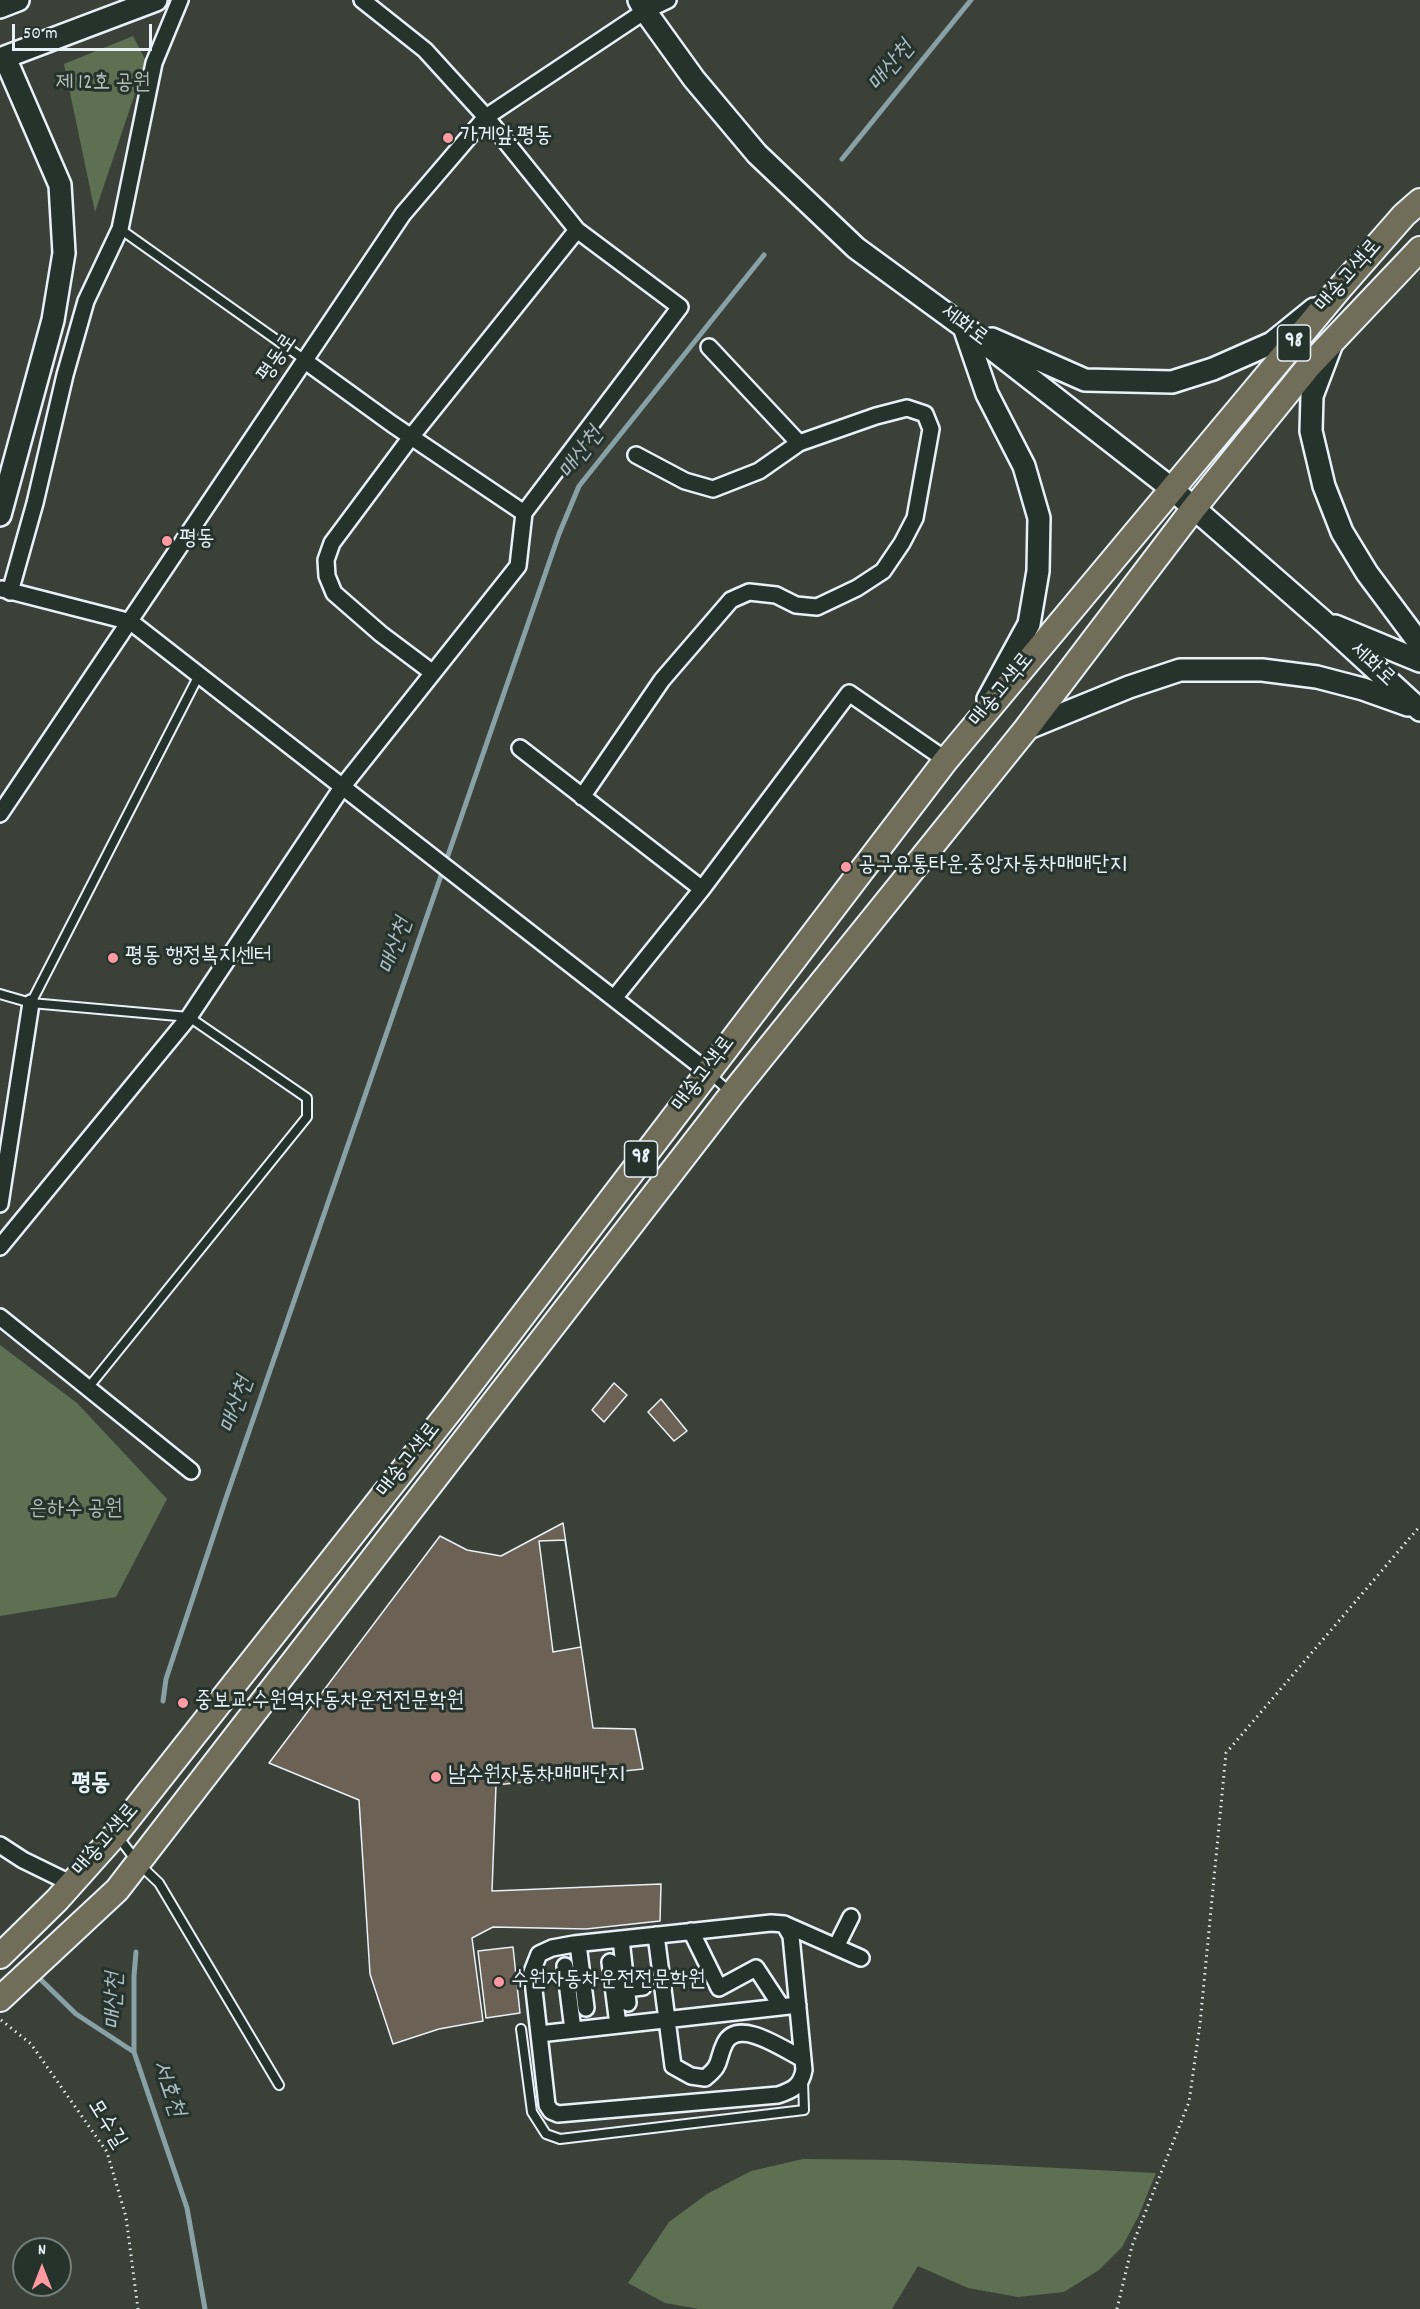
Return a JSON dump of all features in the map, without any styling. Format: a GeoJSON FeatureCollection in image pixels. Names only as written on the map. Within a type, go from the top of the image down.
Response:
{"type":"FeatureCollection","features":[{"type":"Feature","properties":{"kind":"main road"},"geometry":{"type":"LineString","coordinates":[[0,7],[18,0]]}},
{"type":"Feature","properties":{"kind":"main road"},"geometry":{"type":"LineString","coordinates":[[0,515],[53,320],[64,253],[60,185],[2,58],[156,0]]}},
{"type":"Feature","properties":{"kind":"main road","name":"세화로"},"geometry":{"type":"LineString","coordinates":[[642,6],[694,79],[757,154],[856,248],[964,327],[1172,489],[1323,621],[1418,709]]}},
{"type":"Feature","properties":{"kind":"main road","name":"매송고색로"},"geometry":{"type":"LineString","coordinates":[[0,1956],[64,1892],[116,1834],[453,1407],[946,760],[1340,288],[1404,215],[1420,201]]}},
{"type":"Feature","properties":{"kind":"main road","name":"매송고색로"},"geometry":{"type":"LineString","coordinates":[[0,1999],[117,1890],[732,1094],[1026,729],[1194,508],[1309,366],[1420,249]]}},
{"type":"Feature","properties":{"kind":"main road"},"geometry":{"type":"LineString","coordinates":[[964,327],[1086,380],[1172,381],[1213,369],[1272,343],[1340,288]]}},
{"type":"Feature","properties":{"kind":"main road"},"geometry":{"type":"LineString","coordinates":[[964,327],[987,394],[1024,466],[1039,518],[1038,571],[1029,624],[970,733]]}},
{"type":"Feature","properties":{"kind":"main road"},"geometry":{"type":"LineString","coordinates":[[1330,346],[1312,396],[1311,431],[1324,486],[1342,532],[1367,573],[1420,644]]}},
{"type":"Feature","properties":{"kind":"main road","name":"세화로"},"geometry":{"type":"LineString","coordinates":[[1323,621],[1420,661]]}},
{"type":"Feature","properties":{"kind":"main road"},"geometry":{"type":"LineString","coordinates":[[1026,729],[1129,687],[1180,670],[1262,670],[1317,676],[1363,689],[1418,709]]}},
{"type":"Feature","properties":{"kind":"street"},"geometry":{"type":"LineString","coordinates":[[180,0],[154,63],[120,229],[86,301],[65,375],[35,503],[3,592],[131,622],[707,1071]]}},
{"type":"Feature","properties":{"kind":"street"},"geometry":{"type":"LineString","coordinates":[[0,1247],[189,1017],[343,786],[518,566],[524,513],[681,306],[577,230],[486,117],[425,50],[362,0]]}},
{"type":"Feature","properties":{"kind":"street","name":"평동로"},"geometry":{"type":"LineString","coordinates":[[0,814],[403,214],[486,117],[642,6],[668,0]]}},
{"type":"Feature","properties":{"kind":"street"},"geometry":{"type":"LineString","coordinates":[[433,672],[381,634],[334,592],[327,576],[326,561],[332,543],[411,437],[577,230]]}},
{"type":"Feature","properties":{"kind":"street"},"geometry":{"type":"LineString","coordinates":[[709,347],[799,443]]}},
{"type":"Feature","properties":{"kind":"street"},"geometry":{"type":"LineString","coordinates":[[305,361],[411,437],[524,513]]}},
{"type":"Feature","properties":{"kind":"street"},"geometry":{"type":"LineString","coordinates":[[582,797],[662,680],[731,600],[749,592],[776,595],[796,605],[817,607],[857,588],[883,571],[915,518],[931,429],[925,414],[907,408],[876,416],[799,443],[759,471],[713,489],[686,481],[636,455]]}},
{"type":"Feature","properties":{"kind":"street"},"geometry":{"type":"LineString","coordinates":[[615,998],[702,889],[849,693],[946,760]]}},
{"type":"Feature","properties":{"kind":"street"},"geometry":{"type":"LineString","coordinates":[[520,748],[702,889]]}},
{"type":"Feature","properties":{"kind":"street"},"geometry":{"type":"LineString","coordinates":[[0,1204],[31,1003]]}},
{"type":"Feature","properties":{"kind":"street"},"geometry":{"type":"LineString","coordinates":[[0,1317],[191,1471]]}},
{"type":"Feature","properties":{"kind":"street"},"geometry":{"type":"LineString","coordinates":[[0,1845],[64,1892]]}},
{"type":"Feature","properties":{"kind":"street"},"geometry":{"type":"LineString","coordinates":[[836,1947],[851,1917]]}},
{"type":"Feature","properties":{"kind":"street"},"geometry":{"type":"LineString","coordinates":[[784,1924],[791,1936],[803,2059],[803,2079],[794,2090],[778,2095],[558,2114],[551,2111],[547,2104],[532,1972],[539,1954],[552,1948],[578,1944],[771,1923],[784,1924],[861,1958]]}},
{"type":"Feature","properties":{"kind":"street"},"geometry":{"type":"LineString","coordinates":[[691,1932],[719,1988],[756,1968],[781,2007]]}},
{"type":"Feature","properties":{"kind":"street"},"geometry":{"type":"LineString","coordinates":[[656,1935],[672,2066],[691,2076],[705,2078],[718,2068],[724,2045],[729,2036],[740,2032],[750,2032],[803,2059]]}},
{"type":"Feature","properties":{"kind":"street"},"geometry":{"type":"LineString","coordinates":[[621,1939],[627,1996],[643,1987]]}},
{"type":"Feature","properties":{"kind":"street"},"geometry":{"type":"LineString","coordinates":[[578,1944],[590,1998]]}},
{"type":"Feature","properties":{"kind":"street"},"geometry":{"type":"LineString","coordinates":[[606,1971],[618,2025]]}},
{"type":"Feature","properties":{"kind":"street"},"geometry":{"type":"LineString","coordinates":[[562,1977],[573,2030]]}},
{"type":"Feature","properties":{"kind":"street"},"geometry":{"type":"LineString","coordinates":[[539,2034],[798,2005]]}},
{"type":"Feature","properties":{"kind":"lane"},"geometry":{"type":"LineString","coordinates":[[120,229],[305,361]]}},
{"type":"Feature","properties":{"kind":"lane"},"geometry":{"type":"LineString","coordinates":[[31,1003],[199,675]]}},
{"type":"Feature","properties":{"kind":"lane"},"geometry":{"type":"LineString","coordinates":[[0,994],[31,1003],[189,1017],[307,1098],[307,1117],[88,1388]]}},
{"type":"Feature","properties":{"kind":"lane"},"geometry":{"type":"LineString","coordinates":[[707,1071],[732,1094]]}},
{"type":"Feature","properties":{"kind":"lane"},"geometry":{"type":"LineString","coordinates":[[116,1834],[138,1863],[159,1883],[279,2085]]}},
{"type":"Feature","properties":{"kind":"lane"},"geometry":{"type":"LineString","coordinates":[[521,2029],[532,2112],[546,2134],[560,2139],[804,2110],[803,2079]]}},
{"type":"Feature","properties":{"kind":"path"},"geometry":{"type":"LineString","coordinates":[[1117,2309],[1132,2246],[1189,2102],[1200,2024],[1226,1753],[1420,1526]]}},
{"type":"Feature","properties":{"kind":"path","name":"모수길"},"geometry":{"type":"LineString","coordinates":[[0,2019],[31,2044],[107,2152],[126,2217],[138,2309]]}},
{"type":"Feature","properties":{"kind":"green space","name":"제 12호 공원"},"geometry":{"type":"Polygon","coordinates":[[[133,36],[146,61],[95,212],[64,64],[133,36]]]}},
{"type":"Feature","properties":{"kind":"green space","name":"은하수 공원"},"geometry":{"type":"Polygon","coordinates":[[[0,1345],[77,1403],[167,1499],[116,1597],[0,1616],[0,1345]]]}},
{"type":"Feature","properties":{"kind":"green space"},"geometry":{"type":"Polygon","coordinates":[[[803,2159],[899,2160],[1156,2173],[1139,2215],[1122,2247],[1099,2270],[1064,2292],[1018,2297],[968,2288],[918,2266],[892,2309],[699,2309],[665,2303],[628,2283],[669,2222],[707,2194],[751,2171],[803,2159]]]}},
{"type":"Feature","properties":{"kind":"building"},"geometry":{"type":"Polygon","coordinates":[[[614,1383],[627,1395],[604,1422],[592,1410],[614,1383]]]}},
{"type":"Feature","properties":{"kind":"building"},"geometry":{"type":"Polygon","coordinates":[[[661,1399],[687,1431],[674,1441],[648,1412],[661,1399]]]}},
{"type":"Feature","properties":{"kind":"building","name":"남수원자동차매매단지"},"geometry":{"type":"Polygon","coordinates":[[[563,1523],[593,1728],[635,1729],[643,1769],[496,1785],[492,1891],[661,1884],[660,1921],[586,1929],[493,1927],[472,1938],[483,2021],[439,2029],[393,2044],[370,1974],[359,1800],[269,1763],[440,1536],[467,1550],[501,1556],[563,1523]]]}},
{"type":"Feature","properties":{"kind":"building"},"geometry":{"type":"Polygon","coordinates":[[[565,1540],[581,1647],[553,1652],[539,1541],[565,1540]]]}},
{"type":"Feature","properties":{"kind":"building","name":"수원자동차운전전문학원"},"geometry":{"type":"Polygon","coordinates":[[[513,1947],[520,2013],[486,2018],[478,1951],[513,1947]]]}},
{"type":"Feature","properties":{"kind":"waterway","name":"매산천"},"geometry":{"type":"LineString","coordinates":[[842,159],[971,0]]}},
{"type":"Feature","properties":{"kind":"waterway","name":"매산천"},"geometry":{"type":"LineString","coordinates":[[163,1701],[166,1679],[226,1498],[559,534],[579,486],[764,255]]}},
{"type":"Feature","properties":{"kind":"waterway","name":"매산천"},"geometry":{"type":"LineString","coordinates":[[134,2052],[136,1952]]}},
{"type":"Feature","properties":{"kind":"waterway","name":"서호천"},"geometry":{"type":"LineString","coordinates":[[35,1974],[76,2014],[134,2052],[187,2208],[205,2309]]}},
{"type":"Feature","properties":{"kind":"place","name":"가게앞.평동"},"geometry":{"type":"Point","coordinates":[448,138]}},
{"type":"Feature","properties":{"kind":"place","name":"평동"},"geometry":{"type":"Point","coordinates":[167,541]}},
{"type":"Feature","properties":{"kind":"place","name":"공구유통타운.중앙자동차매매단지"},"geometry":{"type":"Point","coordinates":[846,867]}},
{"type":"Feature","properties":{"kind":"place","name":"평동 행정복지센터"},"geometry":{"type":"Point","coordinates":[113,958]}},
{"type":"Feature","properties":{"kind":"place","name":"중보교.수원역자동차운전전문학원"},"geometry":{"type":"Point","coordinates":[183,1703]}},
{"type":"Feature","properties":{"kind":"place","name":"남수원자동차매매단지"},"geometry":{"type":"Point","coordinates":[436,1777]}},
{"type":"Feature","properties":{"kind":"place","name":"수원자동차운전전문학원"},"geometry":{"type":"Point","coordinates":[499,1982]}},
{"type":"Feature","properties":{"kind":"district","name":"평동"},"geometry":{"type":"Point","coordinates":[91,1786]}}]}
